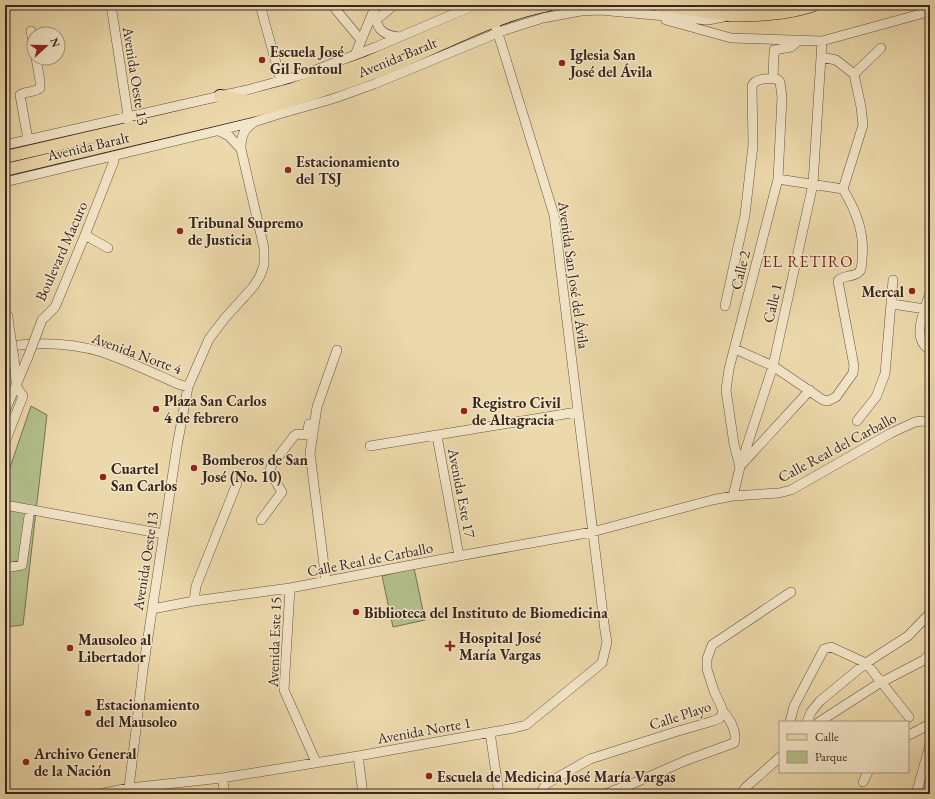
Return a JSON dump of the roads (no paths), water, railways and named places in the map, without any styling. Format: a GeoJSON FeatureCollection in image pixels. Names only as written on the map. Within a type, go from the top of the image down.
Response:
{"type":"FeatureCollection","features":[{"type":"Feature","properties":{"kind":"highway"},"geometry":{"type":"LineString","coordinates":[[730,15],[776,14],[813,5]]}},
{"type":"Feature","properties":{"kind":"main road","name":"Avenida Baralt"},"geometry":{"type":"LineString","coordinates":[[5,170],[130,128],[230,116],[316,94],[401,62],[504,5]]}},
{"type":"Feature","properties":{"kind":"main road","name":"Avenida Baralt"},"geometry":{"type":"LineString","coordinates":[[5,157],[248,101],[316,82],[491,12],[526,10],[548,5]]}},
{"type":"Feature","properties":{"kind":"main road"},"geometry":{"type":"LineString","coordinates":[[658,5],[730,15]]}},
{"type":"Feature","properties":{"kind":"main road"},"geometry":{"type":"LineString","coordinates":[[220,96],[248,101]]}},
{"type":"Feature","properties":{"kind":"street","name":"Avenida Oeste 13"},"geometry":{"type":"LineString","coordinates":[[111,5],[130,128],[135,151]]}},
{"type":"Feature","properties":{"kind":"street"},"geometry":{"type":"LineString","coordinates":[[260,5],[281,81]]}},
{"type":"Feature","properties":{"kind":"street"},"geometry":{"type":"LineString","coordinates":[[332,5],[361,40]]}},
{"type":"Feature","properties":{"kind":"street"},"geometry":{"type":"LineString","coordinates":[[376,20],[394,5]]}},
{"type":"Feature","properties":{"kind":"street","name":"Avenida Baralt"},"geometry":{"type":"LineString","coordinates":[[5,145],[28,140],[130,128],[220,96],[305,74],[475,5]]}},
{"type":"Feature","properties":{"kind":"street"},"geometry":{"type":"LineString","coordinates":[[647,14],[731,38],[822,41],[927,13],[930,5]]}},
{"type":"Feature","properties":{"kind":"street"},"geometry":{"type":"LineString","coordinates":[[355,55],[375,7]]}},
{"type":"Feature","properties":{"kind":"street"},"geometry":{"type":"LineString","coordinates":[[375,7],[376,20],[384,33],[388,36],[399,37]]}},
{"type":"Feature","properties":{"kind":"street","name":"Avenida Baralt"},"geometry":{"type":"LineString","coordinates":[[5,182],[219,131],[332,99],[374,84],[498,33],[543,18],[581,11],[613,11],[708,20],[730,15]]}},
{"type":"Feature","properties":{"kind":"street","name":"Avenida San José del Ávila"},"geometry":{"type":"LineString","coordinates":[[491,12],[554,215],[592,532]]}},
{"type":"Feature","properties":{"kind":"street","name":"Calle 2"},"geometry":{"type":"LineString","coordinates":[[740,467],[734,444],[726,390],[729,369],[778,179],[782,97],[780,82],[775,79],[774,50],[791,47],[799,40]]}},
{"type":"Feature","properties":{"kind":"street","name":"Calle 1"},"geometry":{"type":"LineString","coordinates":[[733,496],[740,467],[772,366],[813,184],[822,41]]}},
{"type":"Feature","properties":{"kind":"street"},"geometry":{"type":"LineString","coordinates":[[854,74],[881,48]]}},
{"type":"Feature","properties":{"kind":"street"},"geometry":{"type":"LineString","coordinates":[[735,349],[772,366],[823,400],[828,401],[836,397],[853,373],[854,366],[838,281],[857,274],[861,269],[863,251],[861,229],[853,206],[843,189],[863,125],[854,74],[836,60],[821,56]]}},
{"type":"Feature","properties":{"kind":"street"},"geometry":{"type":"LineString","coordinates":[[28,140],[20,95],[37,91],[40,88],[37,66]]}},
{"type":"Feature","properties":{"kind":"street"},"geometry":{"type":"LineString","coordinates":[[725,306],[745,215],[753,145],[752,86],[753,82],[775,79]]}},
{"type":"Feature","properties":{"kind":"street","name":"Avenida Oeste 13"},"geometry":{"type":"LineString","coordinates":[[130,791],[143,670],[177,446],[188,387],[209,339],[225,318],[253,287],[260,276],[264,265],[264,248],[241,150],[241,139],[243,133],[254,122]]}},
{"type":"Feature","properties":{"kind":"street","name":"Avenida Oeste 13"},"geometry":{"type":"LineString","coordinates":[[219,131],[229,136],[241,150]]}},
{"type":"Feature","properties":{"kind":"street","name":"Boulevard Macuro"},"geometry":{"type":"LineString","coordinates":[[5,411],[42,320],[55,307],[114,161],[113,156]]}},
{"type":"Feature","properties":{"kind":"street"},"geometry":{"type":"LineString","coordinates":[[778,179],[843,189]]}},
{"type":"Feature","properties":{"kind":"street"},"geometry":{"type":"LineString","coordinates":[[85,235],[108,248]]}},
{"type":"Feature","properties":{"kind":"street"},"geometry":{"type":"LineString","coordinates":[[857,422],[876,397],[885,374],[893,280]]}},
{"type":"Feature","properties":{"kind":"street"},"geometry":{"type":"LineString","coordinates":[[930,293],[920,328],[921,342],[930,350]]}},
{"type":"Feature","properties":{"kind":"street"},"geometry":{"type":"LineString","coordinates":[[892,304],[925,310]]}},
{"type":"Feature","properties":{"kind":"street"},"geometry":{"type":"LineString","coordinates":[[5,317],[8,316],[16,386],[23,396],[5,442]]}},
{"type":"Feature","properties":{"kind":"street","name":"Avenida Norte 4"},"geometry":{"type":"LineString","coordinates":[[5,347],[26,344],[53,344],[85,348],[118,358],[188,387]]}},
{"type":"Feature","properties":{"kind":"street"},"geometry":{"type":"LineString","coordinates":[[326,581],[310,453],[317,406],[337,350]]}},
{"type":"Feature","properties":{"kind":"street"},"geometry":{"type":"LineString","coordinates":[[740,467],[810,390]]}},
{"type":"Feature","properties":{"kind":"street"},"geometry":{"type":"LineString","coordinates":[[261,520],[282,492],[270,472],[271,466],[294,436],[297,434],[307,435],[310,416],[317,406]]}},
{"type":"Feature","properties":{"kind":"street"},"geometry":{"type":"LineString","coordinates":[[370,446],[577,412]]}},
{"type":"Feature","properties":{"kind":"street","name":"Calle Real del Carballo"},"geometry":{"type":"LineString","coordinates":[[592,532],[712,500],[733,496],[779,493],[791,490],[891,433],[915,422],[930,422]]}},
{"type":"Feature","properties":{"kind":"street","name":"Avenida Este 17"},"geometry":{"type":"LineString","coordinates":[[436,436],[459,556]]}},
{"type":"Feature","properties":{"kind":"street"},"geometry":{"type":"LineString","coordinates":[[194,601],[196,586],[237,483]]}},
{"type":"Feature","properties":{"kind":"street"},"geometry":{"type":"LineString","coordinates":[[5,505],[164,534]]}},
{"type":"Feature","properties":{"kind":"street"},"geometry":{"type":"LineString","coordinates":[[5,568],[22,565],[30,509]]}},
{"type":"Feature","properties":{"kind":"street","name":"Calle Real de Carballo"},"geometry":{"type":"LineString","coordinates":[[152,609],[194,601],[290,588],[592,532]]}},
{"type":"Feature","properties":{"kind":"street","name":"Avenida Norte 1"},"geometry":{"type":"LineString","coordinates":[[99,794],[222,778],[358,756],[526,725],[602,663],[607,642],[592,532]]}},
{"type":"Feature","properties":{"kind":"street","name":"Avenida Este 15"},"geometry":{"type":"LineString","coordinates":[[290,588],[284,690],[316,762]]}},
{"type":"Feature","properties":{"kind":"street","name":"Calle Playo"},"geometry":{"type":"LineString","coordinates":[[540,794],[546,784],[590,759],[720,718],[723,712],[707,669],[707,659],[712,645],[791,592]]}},
{"type":"Feature","properties":{"kind":"street"},"geometry":{"type":"LineString","coordinates":[[807,721],[811,712],[820,701],[866,663],[908,636],[930,613]]}},
{"type":"Feature","properties":{"kind":"street"},"geometry":{"type":"LineString","coordinates":[[790,721],[794,706],[824,649],[831,647],[866,663],[910,717]]}},
{"type":"Feature","properties":{"kind":"street"},"geometry":{"type":"LineString","coordinates":[[821,721],[881,682],[924,660],[930,654]]}},
{"type":"Feature","properties":{"kind":"street"},"geometry":{"type":"LineString","coordinates":[[605,794],[639,782],[687,760],[734,743],[735,736],[731,722],[723,712]]}},
{"type":"Feature","properties":{"kind":"street"},"geometry":{"type":"LineString","coordinates":[[909,734],[930,724]]}},
{"type":"Feature","properties":{"kind":"street"},"geometry":{"type":"LineString","coordinates":[[490,732],[499,794]]}},
{"type":"Feature","properties":{"kind":"street"},"geometry":{"type":"LineString","coordinates":[[916,794],[930,745]]}},
{"type":"Feature","properties":{"kind":"street"},"geometry":{"type":"LineString","coordinates":[[358,756],[363,794]]}},
{"type":"Feature","properties":{"kind":"street"},"geometry":{"type":"LineString","coordinates":[[741,794],[745,788],[779,758]]}},
{"type":"Feature","properties":{"kind":"street"},"geometry":{"type":"LineString","coordinates":[[863,782],[868,773]]}},
{"type":"Feature","properties":{"kind":"street"},"geometry":{"type":"LineString","coordinates":[[222,778],[225,794]]}},
{"type":"Feature","properties":{"kind":"place","name":"Escuela José Gil Fontoul"},"geometry":{"type":"Point","coordinates":[262,60]}},
{"type":"Feature","properties":{"kind":"place","name":"Iglesia San José del Ávila"},"geometry":{"type":"Point","coordinates":[562,63]}},
{"type":"Feature","properties":{"kind":"place","name":"Estacionamiento del TSJ"},"geometry":{"type":"Point","coordinates":[288,170]}},
{"type":"Feature","properties":{"kind":"place","name":"Tribunal Supremo de Justicia"},"geometry":{"type":"Point","coordinates":[180,231]}},
{"type":"Feature","properties":{"kind":"place","name":"Mercal"},"geometry":{"type":"Point","coordinates":[912,291]}},
{"type":"Feature","properties":{"kind":"place","name":"Plaza San Carlos 4 de febrero"},"geometry":{"type":"Point","coordinates":[156,409]}},
{"type":"Feature","properties":{"kind":"place","name":"Registro Civil de Altagracia"},"geometry":{"type":"Point","coordinates":[464,411]}},
{"type":"Feature","properties":{"kind":"place","name":"Bomberos de San José (No. 10)"},"geometry":{"type":"Point","coordinates":[194,468]}},
{"type":"Feature","properties":{"kind":"place","name":"Cuartel San Carlos"},"geometry":{"type":"Point","coordinates":[103,477]}},
{"type":"Feature","properties":{"kind":"place","name":"Biblioteca del Instituto de Biomedicina"},"geometry":{"type":"Point","coordinates":[356,612]}},
{"type":"Feature","properties":{"kind":"place","name":"Hospital José María Vargas"},"geometry":{"type":"Point","coordinates":[450,646]}},
{"type":"Feature","properties":{"kind":"place","name":"Mausoleo al Libertador"},"geometry":{"type":"Point","coordinates":[70,648]}},
{"type":"Feature","properties":{"kind":"place","name":"Estacionamiento del Mausoleo"},"geometry":{"type":"Point","coordinates":[88,713]}},
{"type":"Feature","properties":{"kind":"place","name":"Archivo General de la Nación"},"geometry":{"type":"Point","coordinates":[26,762]}},
{"type":"Feature","properties":{"kind":"place","name":"Escuela de Medicina José María Vargas"},"geometry":{"type":"Point","coordinates":[429,776]}},
{"type":"Feature","properties":{"kind":"district","name":"EL RETIRO"},"geometry":{"type":"Point","coordinates":[808,261]}}]}
